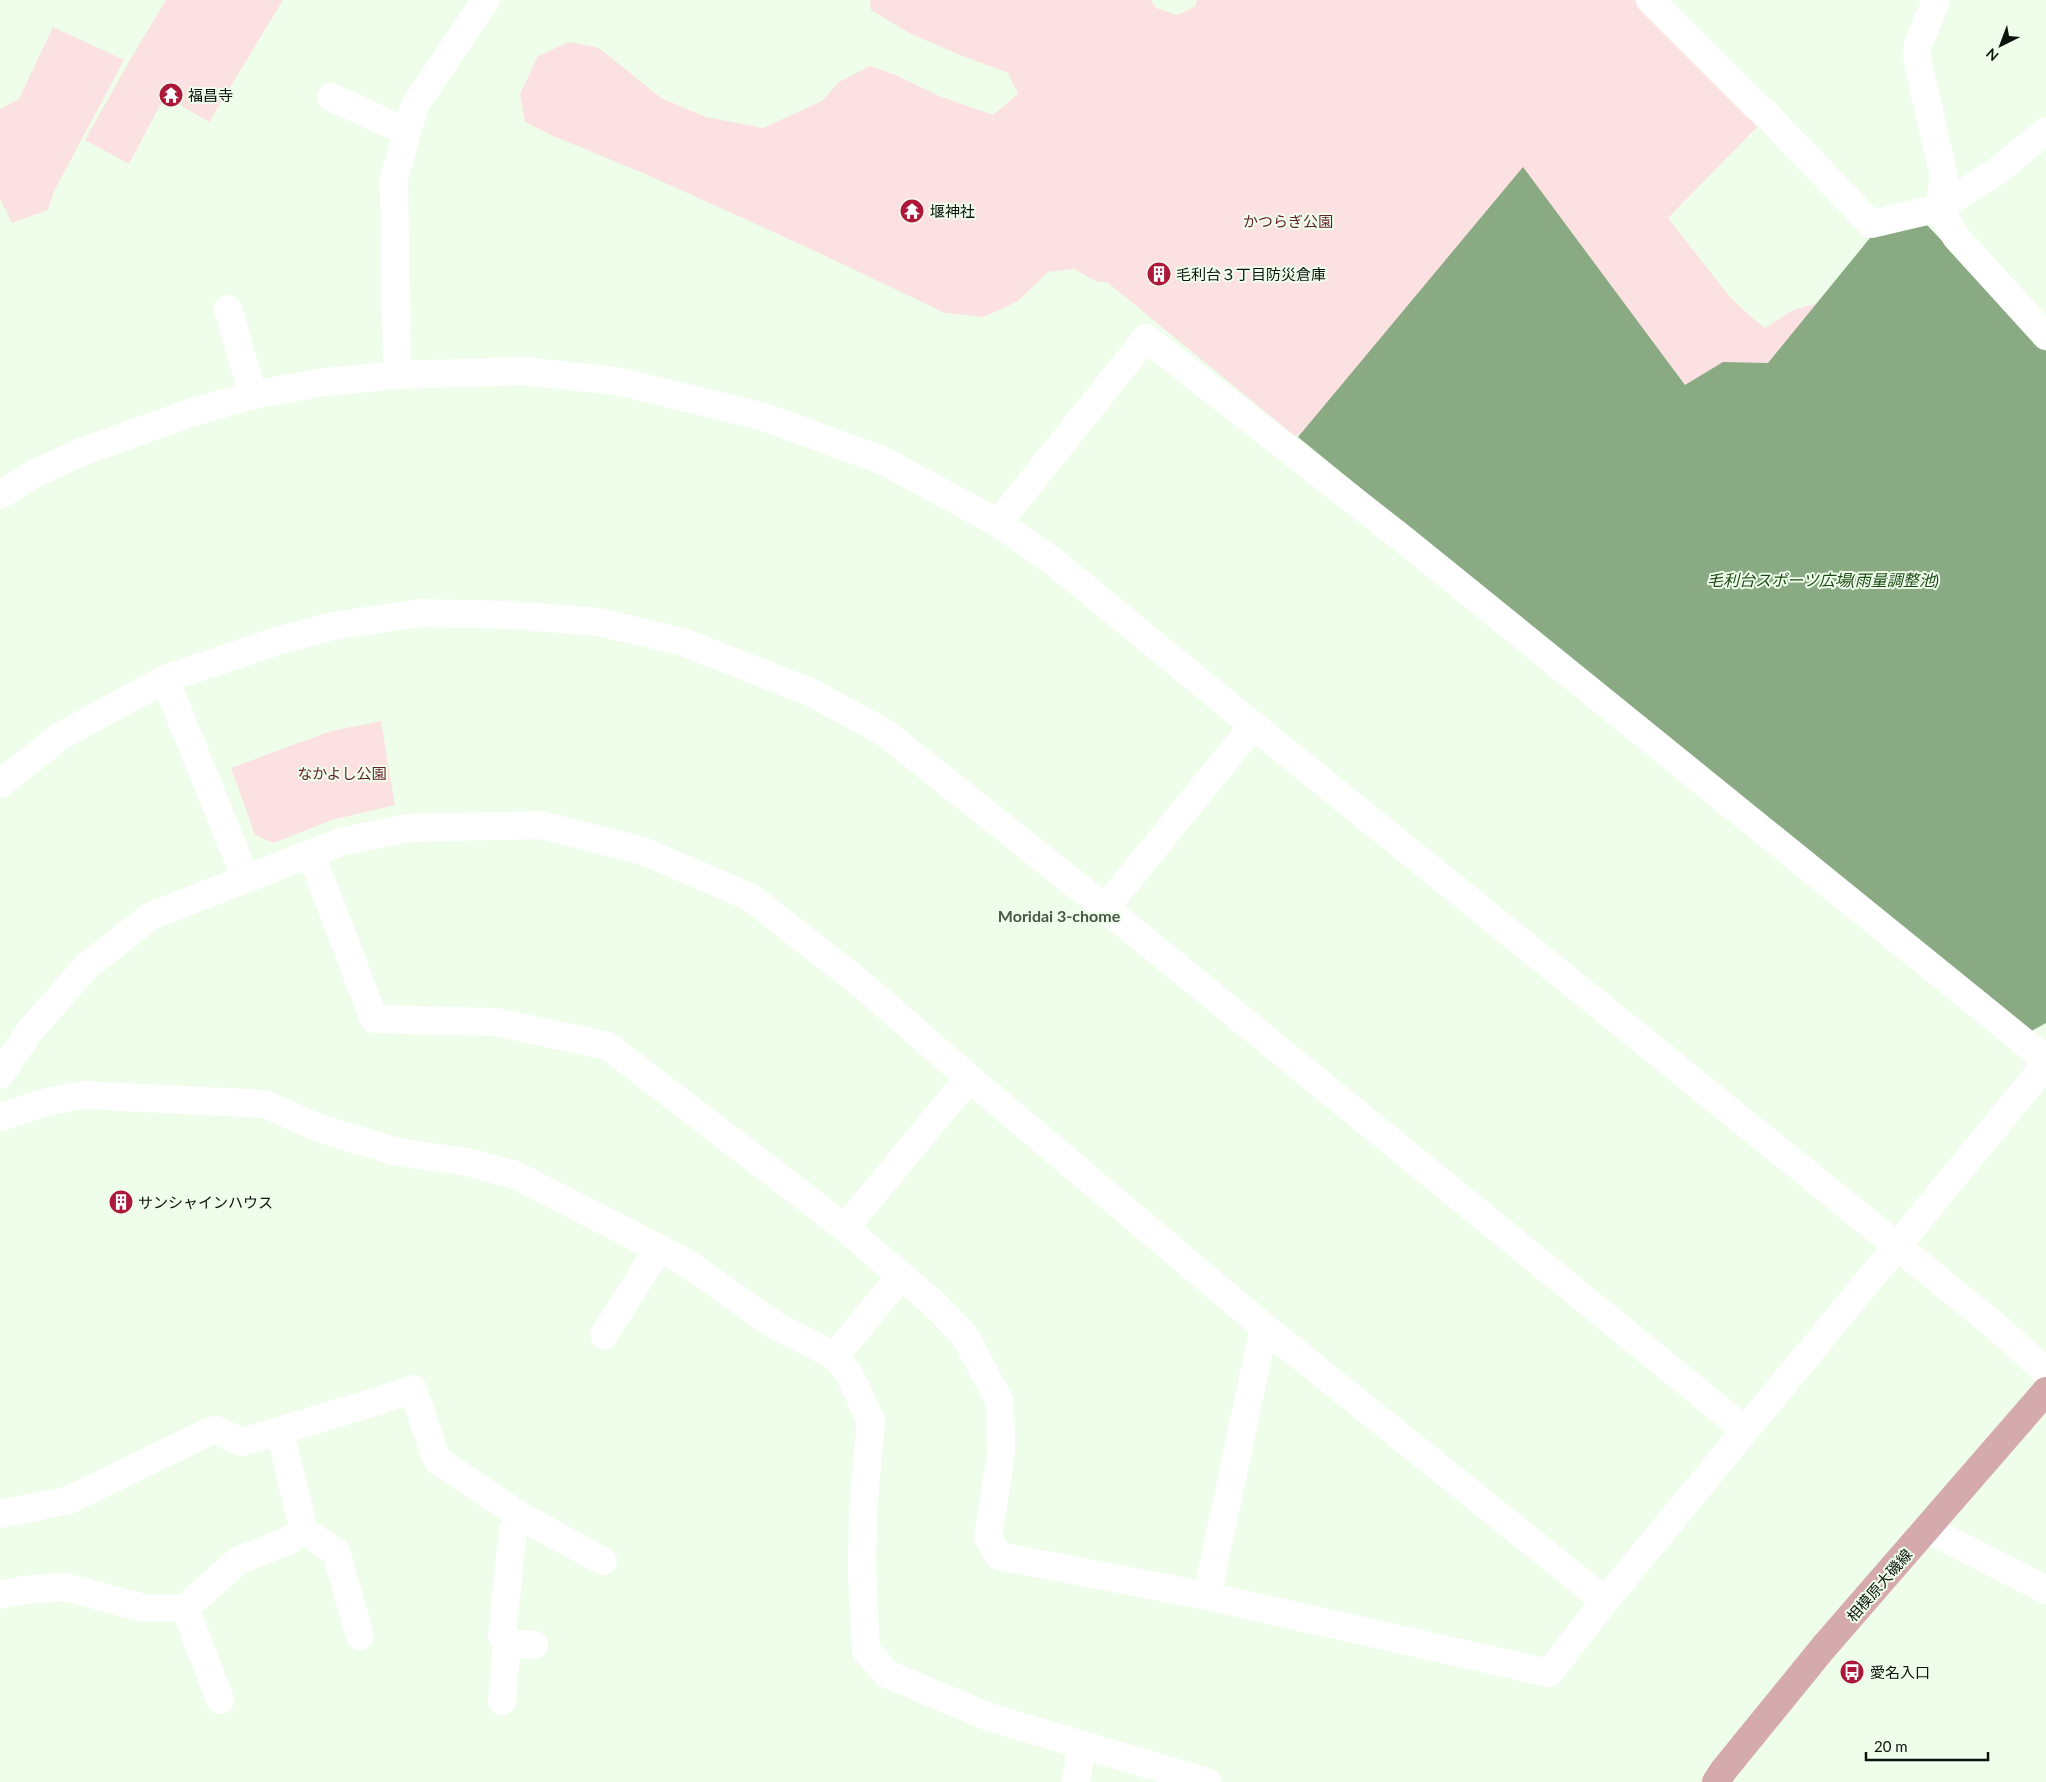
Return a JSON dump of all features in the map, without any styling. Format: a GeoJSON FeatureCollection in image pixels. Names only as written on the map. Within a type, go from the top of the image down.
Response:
{"type":"FeatureCollection","features":[{"type":"Feature","properties":{"kind":"main road","name":"相模原大磯線"},"geometry":{"type":"LineString","coordinates":[[1716,1782],[1824,1648],[2046,1391]]}},
{"type":"Feature","properties":{"kind":"street"},"geometry":{"type":"LineString","coordinates":[[397,375],[394,178],[415,105],[486,0]]}},
{"type":"Feature","properties":{"kind":"street"},"geometry":{"type":"LineString","coordinates":[[1650,0],[1756,107],[1763,111],[1871,224],[1939,208],[1996,172],[2046,132]]}},
{"type":"Feature","properties":{"kind":"street"},"geometry":{"type":"LineString","coordinates":[[1936,0],[1918,45],[1917,58],[1944,176],[1939,208],[1956,237],[2046,336]]}},
{"type":"Feature","properties":{"kind":"street"},"geometry":{"type":"LineString","coordinates":[[331,97],[407,132]]}},
{"type":"Feature","properties":{"kind":"street"},"geometry":{"type":"LineString","coordinates":[[228,309],[253,395]]}},
{"type":"Feature","properties":{"kind":"street"},"geometry":{"type":"LineString","coordinates":[[311,854],[374,1019],[496,1022],[608,1046],[845,1228],[933,1303],[965,1336],[1000,1402],[1001,1454],[988,1537],[999,1556],[1207,1596],[1549,1673],[1605,1601],[2035,1078],[2045,1056],[1403,539],[1146,338],[998,523]]}},
{"type":"Feature","properties":{"kind":"street"},"geometry":{"type":"LineString","coordinates":[[0,495],[36,473],[78,453],[190,413],[253,395],[325,382],[397,375],[523,371],[616,381],[761,416],[884,461],[998,523],[1054,562],[1898,1246],[1999,1329],[2046,1372]]}},
{"type":"Feature","properties":{"kind":"street"},"geometry":{"type":"LineString","coordinates":[[0,784],[59,738],[165,680],[281,640],[333,626],[420,614],[511,615],[599,622],[683,642],[810,692],[884,732],[1105,908],[1745,1430]]}},
{"type":"Feature","properties":{"kind":"street"},"geometry":{"type":"LineString","coordinates":[[165,680],[246,877]]}},
{"type":"Feature","properties":{"kind":"street"},"geometry":{"type":"LineString","coordinates":[[1105,908],[1254,725]]}},
{"type":"Feature","properties":{"kind":"street"},"geometry":{"type":"LineString","coordinates":[[0,1075],[29,1032],[87,966],[151,916],[246,877],[340,842],[407,828],[542,825],[643,851],[750,897],[860,983],[969,1078],[1264,1327],[1605,1601]]}},
{"type":"Feature","properties":{"kind":"street"},"geometry":{"type":"LineString","coordinates":[[845,1228],[969,1078]]}},
{"type":"Feature","properties":{"kind":"street"},"geometry":{"type":"LineString","coordinates":[[0,1117],[51,1101],[82,1095],[265,1104],[319,1128],[397,1152],[468,1162],[515,1174],[685,1262],[776,1326],[835,1356],[849,1374],[871,1421],[863,1510],[862,1571],[866,1650],[887,1674],[989,1716],[1207,1782]]}},
{"type":"Feature","properties":{"kind":"street"},"geometry":{"type":"LineString","coordinates":[[604,1335],[659,1248]]}},
{"type":"Feature","properties":{"kind":"street"},"geometry":{"type":"LineString","coordinates":[[835,1356],[901,1276]]}},
{"type":"Feature","properties":{"kind":"street"},"geometry":{"type":"LineString","coordinates":[[1207,1596],[1264,1327]]}},
{"type":"Feature","properties":{"kind":"street"},"geometry":{"type":"LineString","coordinates":[[0,1514],[69,1500],[208,1432],[216,1430],[242,1442],[413,1389],[437,1460],[522,1517],[603,1562]]}},
{"type":"Feature","properties":{"kind":"street"},"geometry":{"type":"LineString","coordinates":[[280,1431],[304,1531],[336,1552],[360,1636]]}},
{"type":"Feature","properties":{"kind":"street"},"geometry":{"type":"LineString","coordinates":[[502,1701],[507,1643],[502,1635],[512,1530],[522,1517]]}},
{"type":"Feature","properties":{"kind":"street"},"geometry":{"type":"LineString","coordinates":[[1928,1529],[2046,1590]]}},
{"type":"Feature","properties":{"kind":"street"},"geometry":{"type":"LineString","coordinates":[[0,1595],[24,1590],[64,1587],[143,1608],[185,1608],[239,1560],[286,1542],[304,1531]]}},
{"type":"Feature","properties":{"kind":"street"},"geometry":{"type":"LineString","coordinates":[[185,1608],[220,1700]]}},
{"type":"Feature","properties":{"kind":"street"},"geometry":{"type":"LineString","coordinates":[[507,1643],[534,1645]]}},
{"type":"Feature","properties":{"kind":"street"},"geometry":{"type":"LineString","coordinates":[[1076,1782],[1082,1745]]}},
{"type":"Feature","properties":{"kind":"green space"},"geometry":{"type":"Polygon","coordinates":[[[166,0],[283,0],[209,122],[165,96],[129,164],[85,140],[166,0]]]}},
{"type":"Feature","properties":{"kind":"green space","name":"かつらぎ公園"},"geometry":{"type":"Polygon","coordinates":[[[870,0],[1151,0],[1156,8],[1178,15],[1195,6],[1197,0],[1634,0],[1736,106],[1752,119],[1757,127],[1668,218],[1730,297],[1765,328],[1795,309],[1819,303],[1800,398],[1308,441],[1298,434],[1295,436],[1107,282],[1097,282],[1074,269],[1048,272],[1018,301],[984,317],[945,313],[815,251],[525,122],[520,94],[538,56],[569,42],[599,48],[661,98],[706,117],[763,128],[822,101],[839,82],[870,66],[898,76],[939,96],[993,115],[1018,94],[1008,73],[911,34],[871,10],[870,0]]]}},
{"type":"Feature","properties":{"kind":"green space"},"geometry":{"type":"Polygon","coordinates":[[[53,27],[124,60],[54,191],[48,210],[12,223],[0,199],[0,109],[19,99],[53,27]]]}},
{"type":"Feature","properties":{"kind":"green space","name":"なかよし公園"},"geometry":{"type":"Polygon","coordinates":[[[381,721],[395,805],[332,820],[273,843],[255,835],[231,768],[331,731],[381,721]]]}},
{"type":"Feature","properties":{"kind":"water","name":"毛利台スポーツ広場(雨量調整池)"},"geometry":{"type":"Polygon","coordinates":[[[1523,167],[1685,385],[1723,362],[1768,363],[1874,233],[1927,225],[2046,351],[2046,1023],[2028,1033],[1298,437],[1523,167]]]}},
{"type":"Feature","properties":{"kind":"place","name":"福昌寺"},"geometry":{"type":"Point","coordinates":[171,95]}},
{"type":"Feature","properties":{"kind":"place","name":"堰神社"},"geometry":{"type":"Point","coordinates":[912,211]}},
{"type":"Feature","properties":{"kind":"place","name":"毛利台３丁目防災倉庫"},"geometry":{"type":"Point","coordinates":[1159,274]}},
{"type":"Feature","properties":{"kind":"place","name":"サンシャインハウス"},"geometry":{"type":"Point","coordinates":[121,1202]}},
{"type":"Feature","properties":{"kind":"place","name":"愛名入口"},"geometry":{"type":"Point","coordinates":[1852,1672]}},
{"type":"Feature","properties":{"kind":"district","name":"Moridai 3-chome"},"geometry":{"type":"Point","coordinates":[1059,915]}}]}
